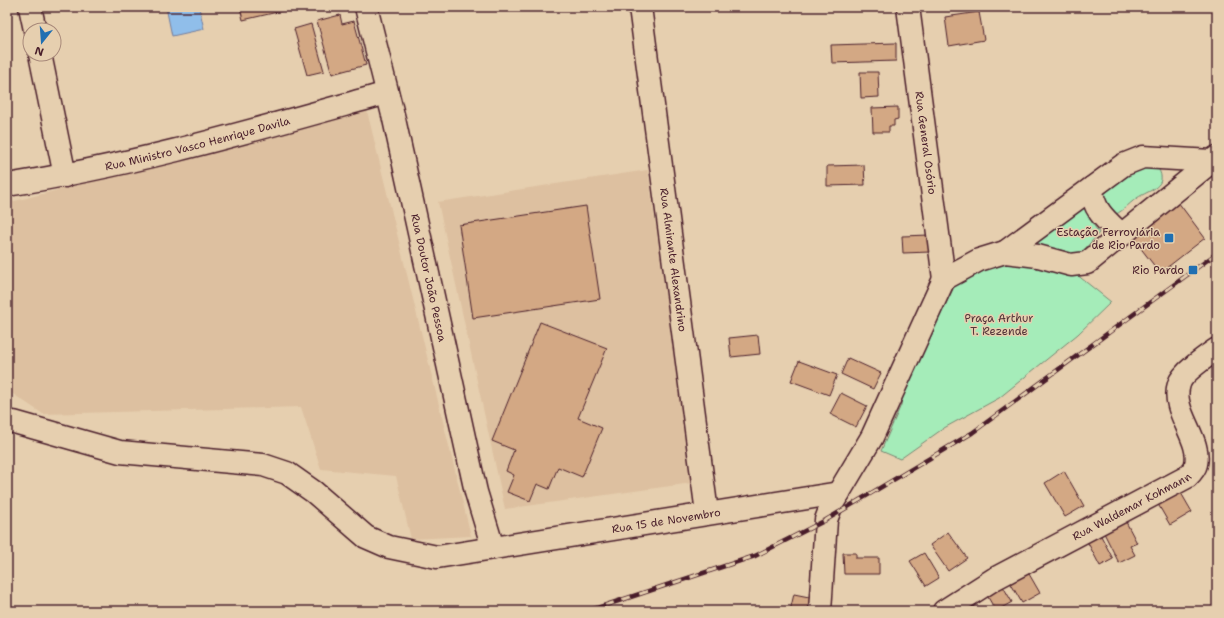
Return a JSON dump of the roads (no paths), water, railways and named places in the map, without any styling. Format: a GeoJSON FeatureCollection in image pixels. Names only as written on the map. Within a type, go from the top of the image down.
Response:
{"type":"FeatureCollection","features":[{"type":"Feature","properties":{"kind":"street"},"geometry":{"type":"LineString","coordinates":[[30,7],[33,22]]}},
{"type":"Feature","properties":{"kind":"street","name":"Rua Doutor João Pessoa"},"geometry":{"type":"LineString","coordinates":[[366,7],[387,94],[476,492],[493,548]]}},
{"type":"Feature","properties":{"kind":"street","name":"Rua Almirante Alexandrino"},"geometry":{"type":"LineString","coordinates":[[640,7],[707,513]]}},
{"type":"Feature","properties":{"kind":"street","name":"Rua General Osório"},"geometry":{"type":"LineString","coordinates":[[908,7],[944,279]]}},
{"type":"Feature","properties":{"kind":"street"},"geometry":{"type":"LineString","coordinates":[[42,62],[65,176]]}},
{"type":"Feature","properties":{"kind":"street","name":"Rua Ministro Vasco Henrique Davila"},"geometry":{"type":"LineString","coordinates":[[7,185],[65,176],[250,132],[387,94]]}},
{"type":"Feature","properties":{"kind":"street"},"geometry":{"type":"LineString","coordinates":[[820,611],[822,562],[826,520],[838,493],[872,437],[944,279],[979,260],[1005,252],[1123,165],[1143,157],[1214,159]]}},
{"type":"Feature","properties":{"kind":"street"},"geometry":{"type":"LineString","coordinates":[[1005,252],[1038,256],[1071,265],[1087,263],[1214,159]]}},
{"type":"Feature","properties":{"kind":"street"},"geometry":{"type":"LineString","coordinates":[[1092,188],[1092,196],[1096,207],[1103,218],[1122,235]]}},
{"type":"Feature","properties":{"kind":"street","name":"Rua Waldemar Kohmann"},"geometry":{"type":"LineString","coordinates":[[945,611],[994,579],[1187,477],[1196,465],[1196,451],[1177,398],[1179,383],[1195,366],[1217,349]]}},
{"type":"Feature","properties":{"kind":"street","name":"Rua 15 de Novembro"},"geometry":{"type":"LineString","coordinates":[[14,422],[120,452],[262,465],[287,473],[314,492],[366,537],[396,549],[437,557],[838,493]]}},
{"type":"Feature","properties":{"kind":"water"},"geometry":{"type":"Polygon","coordinates":[[[166,7],[199,7],[204,29],[172,36],[166,7]]]}},
{"type":"Feature","properties":{"kind":"railway"},"geometry":{"type":"LineString","coordinates":[[588,611],[755,556],[826,520],[972,433],[1217,253]]}},
{"type":"Feature","properties":{"kind":"place","name":"Estação Ferroviária de Rio Pardo"},"geometry":{"type":"Point","coordinates":[1169,238]}},
{"type":"Feature","properties":{"kind":"place","name":"Rio Pardo"},"geometry":{"type":"Point","coordinates":[1193,270]}},
{"type":"Feature","properties":{"kind":"park label","name":"Praça Arthur T. Rezende"},"geometry":{"type":"Point","coordinates":[999,324]}}]}
